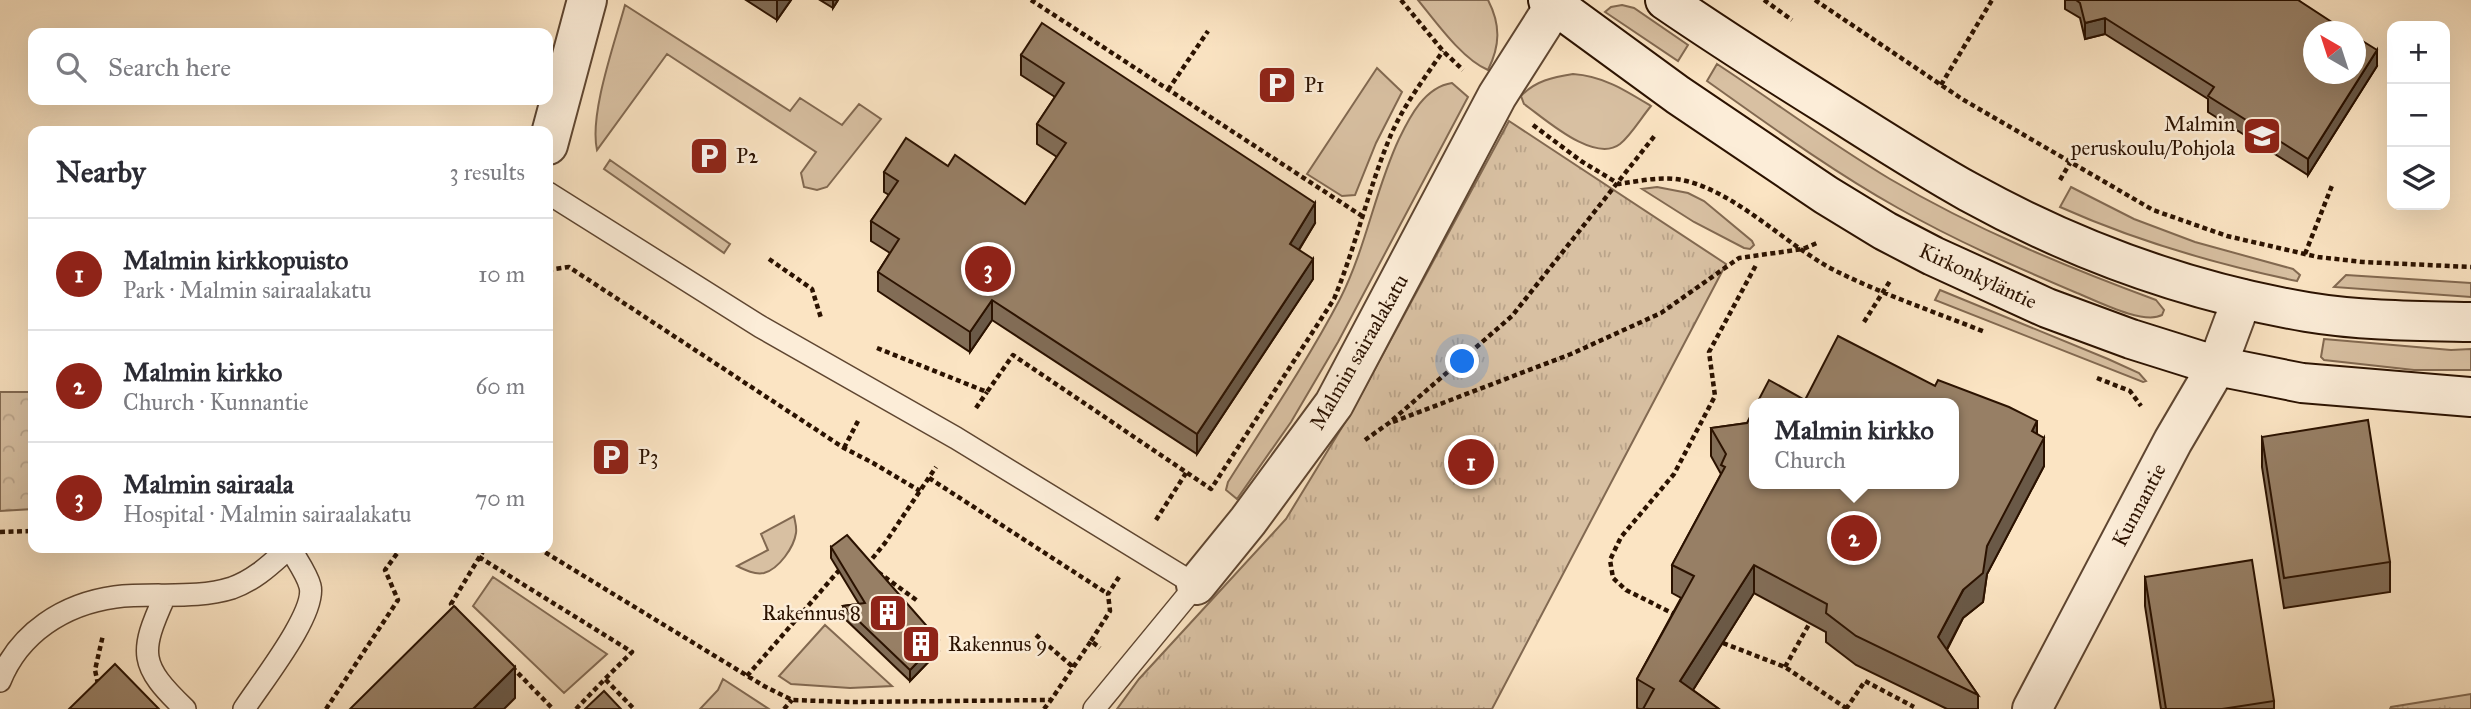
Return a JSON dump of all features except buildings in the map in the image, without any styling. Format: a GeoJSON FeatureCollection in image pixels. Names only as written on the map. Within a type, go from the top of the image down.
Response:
{"type":"FeatureCollection","features":[{"type":"Feature","properties":{"kind":"main road"},"geometry":{"type":"LineString","coordinates":[[553,126],[587,0]]}},
{"type":"Feature","properties":{"kind":"main road"},"geometry":{"type":"LineString","coordinates":[[1665,0],[1968,192],[2018,218],[2154,274],[2242,299],[2309,312],[2397,320],[2471,322]]}},
{"type":"Feature","properties":{"kind":"main road","name":"Kirkonkyläntie"},"geometry":{"type":"LineString","coordinates":[[1553,2],[1678,95],[1826,195],[1933,256],[2047,308],[2131,339],[2217,366],[2302,383],[2471,397]]}},
{"type":"Feature","properties":{"kind":"main road","name":"Malmin sairaalakatu"},"geometry":{"type":"LineString","coordinates":[[1196,585],[1248,521],[1334,404],[1497,96],[1553,2]]}},
{"type":"Feature","properties":{"kind":"main road","name":"Kunnantie"},"geometry":{"type":"LineString","coordinates":[[2032,709],[2173,440],[2217,366],[2242,299]]}},
{"type":"Feature","properties":{"kind":"lane"},"geometry":{"type":"LineString","coordinates":[[553,195],[761,327],[956,438],[1196,585]]}},
{"type":"Feature","properties":{"kind":"lane"},"geometry":{"type":"LineString","coordinates":[[0,681],[7,663],[25,639],[48,622],[80,606],[115,597],[210,593],[231,588],[250,580],[283,553]]}},
{"type":"Feature","properties":{"kind":"lane"},"geometry":{"type":"LineString","coordinates":[[244,709],[304,619],[310,602],[310,586],[292,553]]}},
{"type":"Feature","properties":{"kind":"lane","name":"Malmin sairaalakatu"},"geometry":{"type":"LineString","coordinates":[[1094,709],[1196,585]]}},
{"type":"Feature","properties":{"kind":"lane"},"geometry":{"type":"LineString","coordinates":[[165,596],[151,627],[147,654],[150,671],[185,709]]}},
{"type":"Feature","properties":{"kind":"path"},"geometry":{"type":"LineString","coordinates":[[1031,0],[1362,216]]}},
{"type":"Feature","properties":{"kind":"path"},"geometry":{"type":"LineString","coordinates":[[1764,0],[1792,20]]}},
{"type":"Feature","properties":{"kind":"path"},"geometry":{"type":"LineString","coordinates":[[1815,0],[1941,85],[2153,210],[2227,236],[2305,254],[2363,262],[2471,267]]}},
{"type":"Feature","properties":{"kind":"path"},"geometry":{"type":"LineString","coordinates":[[1941,85],[1992,0]]}},
{"type":"Feature","properties":{"kind":"path"},"geometry":{"type":"LineString","coordinates":[[1168,90],[1208,31]]}},
{"type":"Feature","properties":{"kind":"path"},"geometry":{"type":"LineString","coordinates":[[869,565],[1013,355],[1211,489],[1334,299],[1348,265],[1390,136],[1404,108],[1443,51]]}},
{"type":"Feature","properties":{"kind":"path"},"geometry":{"type":"LineString","coordinates":[[2060,180],[2070,163]]}},
{"type":"Feature","properties":{"kind":"path"},"geometry":{"type":"LineString","coordinates":[[2305,254],[2333,183]]}},
{"type":"Feature","properties":{"kind":"path"},"geometry":{"type":"LineString","coordinates":[[1358,445],[1389,423],[1512,316],[1619,184]]}},
{"type":"Feature","properties":{"kind":"path"},"geometry":{"type":"LineString","coordinates":[[1389,423],[1571,354],[1661,313],[1739,258],[1803,249],[1829,237]]}},
{"type":"Feature","properties":{"kind":"path"},"geometry":{"type":"LineString","coordinates":[[769,259],[812,289],[817,313],[823,321]]}},
{"type":"Feature","properties":{"kind":"path"},"geometry":{"type":"LineString","coordinates":[[1680,618],[1626,590],[1613,579],[1610,560],[1621,537],[1674,474],[1714,396],[1709,352],[1756,265]]}},
{"type":"Feature","properties":{"kind":"path"},"geometry":{"type":"LineString","coordinates":[[553,269],[569,267],[844,448],[920,491]]}},
{"type":"Feature","properties":{"kind":"path"},"geometry":{"type":"LineString","coordinates":[[1864,322],[1895,273]]}},
{"type":"Feature","properties":{"kind":"path"},"geometry":{"type":"LineString","coordinates":[[873,346],[987,392]]}},
{"type":"Feature","properties":{"kind":"path"},"geometry":{"type":"LineString","coordinates":[[929,478],[1108,594]]}},
{"type":"Feature","properties":{"kind":"path"},"geometry":{"type":"LineString","coordinates":[[0,532],[28,531]]}},
{"type":"Feature","properties":{"kind":"path"},"geometry":{"type":"LineString","coordinates":[[326,709],[397,600],[386,570],[398,553]]}},
{"type":"Feature","properties":{"kind":"path"},"geometry":{"type":"LineString","coordinates":[[460,614],[450,604],[482,553]]}},
{"type":"Feature","properties":{"kind":"path"},"geometry":{"type":"LineString","coordinates":[[546,553],[747,676],[792,699],[850,702],[1051,700]]}},
{"type":"Feature","properties":{"kind":"path"},"geometry":{"type":"LineString","coordinates":[[479,557],[632,652],[576,709]]}},
{"type":"Feature","properties":{"kind":"path"},"geometry":{"type":"LineString","coordinates":[[747,676],[848,561]]}},
{"type":"Feature","properties":{"kind":"path"},"geometry":{"type":"LineString","coordinates":[[858,563],[869,565],[919,602]]}},
{"type":"Feature","properties":{"kind":"path"},"geometry":{"type":"LineString","coordinates":[[1785,667],[1815,615]]}},
{"type":"Feature","properties":{"kind":"path"},"geometry":{"type":"LineString","coordinates":[[1036,635],[1073,667]]}},
{"type":"Feature","properties":{"kind":"path"},"geometry":{"type":"LineString","coordinates":[[1044,709],[1091,641],[1128,667]]}},
{"type":"Feature","properties":{"kind":"path"},"geometry":{"type":"LineString","coordinates":[[1723,643],[1785,667],[1846,709],[1865,681],[1914,707]]}},
{"type":"Feature","properties":{"kind":"path"},"geometry":{"type":"LineString","coordinates":[[506,661],[553,709]]}},
{"type":"Feature","properties":{"kind":"path"},"geometry":{"type":"LineString","coordinates":[[604,679],[635,709]]}},
{"type":"Feature","properties":{"kind":"path"},"geometry":{"type":"LineString","coordinates":[[784,709],[792,699]]}},
{"type":"Feature","properties":{"kind":"green space"},"geometry":{"type":"Polygon","coordinates":[[[1418,0],[1488,0],[1497,27],[1497,44],[1488,70],[1459,49],[1418,0]]]}},
{"type":"Feature","properties":{"kind":"green space"},"geometry":{"type":"Polygon","coordinates":[[[625,5],[790,111],[800,98],[842,125],[859,104],[881,119],[827,187],[817,190],[804,187],[801,173],[816,152],[667,54],[597,150],[595,135],[600,98],[625,5]]]}},
{"type":"Feature","properties":{"kind":"green space"},"geometry":{"type":"Polygon","coordinates":[[[1622,5],[1634,8],[1688,45],[1678,61],[1605,12],[1611,7],[1622,5]]]}},
{"type":"Feature","properties":{"kind":"green space"},"geometry":{"type":"Polygon","coordinates":[[[1717,64],[1890,179],[2020,246],[2156,300],[2164,310],[2162,315],[2132,315],[2108,306],[1986,253],[1873,194],[1707,81],[1717,64]]]}},
{"type":"Feature","properties":{"kind":"green space"},"geometry":{"type":"Polygon","coordinates":[[[1377,68],[1402,92],[1376,143],[1355,195],[1342,196],[1307,174],[1377,68]]]}},
{"type":"Feature","properties":{"kind":"green space"},"geometry":{"type":"Polygon","coordinates":[[[1573,74],[1604,81],[1651,106],[1620,144],[1609,149],[1583,144],[1524,104],[1521,96],[1538,83],[1573,74]]]}},
{"type":"Feature","properties":{"kind":"green space"},"geometry":{"type":"Polygon","coordinates":[[[1452,83],[1468,97],[1338,342],[1291,422],[1237,499],[1226,490],[1228,482],[1300,369],[1340,299],[1357,260],[1383,178],[1403,130],[1426,96],[1452,83]]]}},
{"type":"Feature","properties":{"kind":"green space"},"geometry":{"type":"Polygon","coordinates":[[[1509,121],[1726,264],[1492,709],[1117,709],[1139,679],[1286,519],[1355,406],[1509,121]]]}},
{"type":"Feature","properties":{"kind":"green space"},"geometry":{"type":"Polygon","coordinates":[[[610,160],[730,244],[724,253],[604,169],[610,160]]]}},
{"type":"Feature","properties":{"kind":"green space"},"geometry":{"type":"Polygon","coordinates":[[[1657,187],[1688,193],[1704,201],[1754,245],[1750,249],[1744,248],[1694,222],[1642,189],[1657,187]]]}},
{"type":"Feature","properties":{"kind":"green space"},"geometry":{"type":"Polygon","coordinates":[[[2071,187],[2134,219],[2195,242],[2293,269],[2300,275],[2297,281],[2236,267],[2118,231],[2060,207],[2071,187]]]}},
{"type":"Feature","properties":{"kind":"green space"},"geometry":{"type":"Polygon","coordinates":[[[2346,275],[2471,283],[2471,297],[2334,287],[2346,275]]]}},
{"type":"Feature","properties":{"kind":"green space"},"geometry":{"type":"Polygon","coordinates":[[[1940,290],[2108,359],[2139,373],[2146,381],[1935,300],[1940,290]]]}},
{"type":"Feature","properties":{"kind":"green space"},"geometry":{"type":"Polygon","coordinates":[[[2324,339],[2451,350],[2471,349],[2471,370],[2414,370],[2324,360],[2321,357],[2324,339]]]}},
{"type":"Feature","properties":{"kind":"green space"},"geometry":{"type":"Polygon","coordinates":[[[0,392],[28,392],[28,509],[0,511],[0,392]]]}},
{"type":"Feature","properties":{"kind":"green space"},"geometry":{"type":"Polygon","coordinates":[[[794,516],[795,539],[785,557],[775,567],[761,573],[750,572],[737,566],[768,550],[761,534],[794,516]]]}},
{"type":"Feature","properties":{"kind":"green space"},"geometry":{"type":"Polygon","coordinates":[[[493,577],[607,654],[564,693],[473,606],[493,577]]]}},
{"type":"Feature","properties":{"kind":"green space"},"geometry":{"type":"Polygon","coordinates":[[[825,625],[892,686],[850,688],[791,684],[779,676],[825,625]]]}},
{"type":"Feature","properties":{"kind":"green space"},"geometry":{"type":"Polygon","coordinates":[[[723,679],[769,709],[700,709],[718,690],[723,679]]]}},
{"type":"Feature","properties":{"kind":"green space"},"geometry":{"type":"Polygon","coordinates":[[[2471,694],[2471,709],[2390,709],[2391,707],[2471,694]]]}},
{"type":"Feature","properties":{"kind":"place","name":"P1"},"geometry":{"type":"Point","coordinates":[1277,85]}},
{"type":"Feature","properties":{"kind":"place","name":"Malmin peruskoulu/Pohjola"},"geometry":{"type":"Point","coordinates":[2262,136]}},
{"type":"Feature","properties":{"kind":"place","name":"P2"},"geometry":{"type":"Point","coordinates":[709,156]}},
{"type":"Feature","properties":{"kind":"place","name":"Malmin sairaala"},"geometry":{"type":"Point","coordinates":[988,269]}},
{"type":"Feature","properties":{"kind":"place","name":"P3"},"geometry":{"type":"Point","coordinates":[611,457]}},
{"type":"Feature","properties":{"kind":"place","name":"Malmin kirkkopuisto"},"geometry":{"type":"Point","coordinates":[1471,462]}},
{"type":"Feature","properties":{"kind":"place","name":"Malmin kirkko"},"geometry":{"type":"Point","coordinates":[1854,538]}},
{"type":"Feature","properties":{"kind":"place","name":"Rakennus 8"},"geometry":{"type":"Point","coordinates":[888,613]}},
{"type":"Feature","properties":{"kind":"place","name":"Rakennus 9"},"geometry":{"type":"Point","coordinates":[921,644]}}]}
